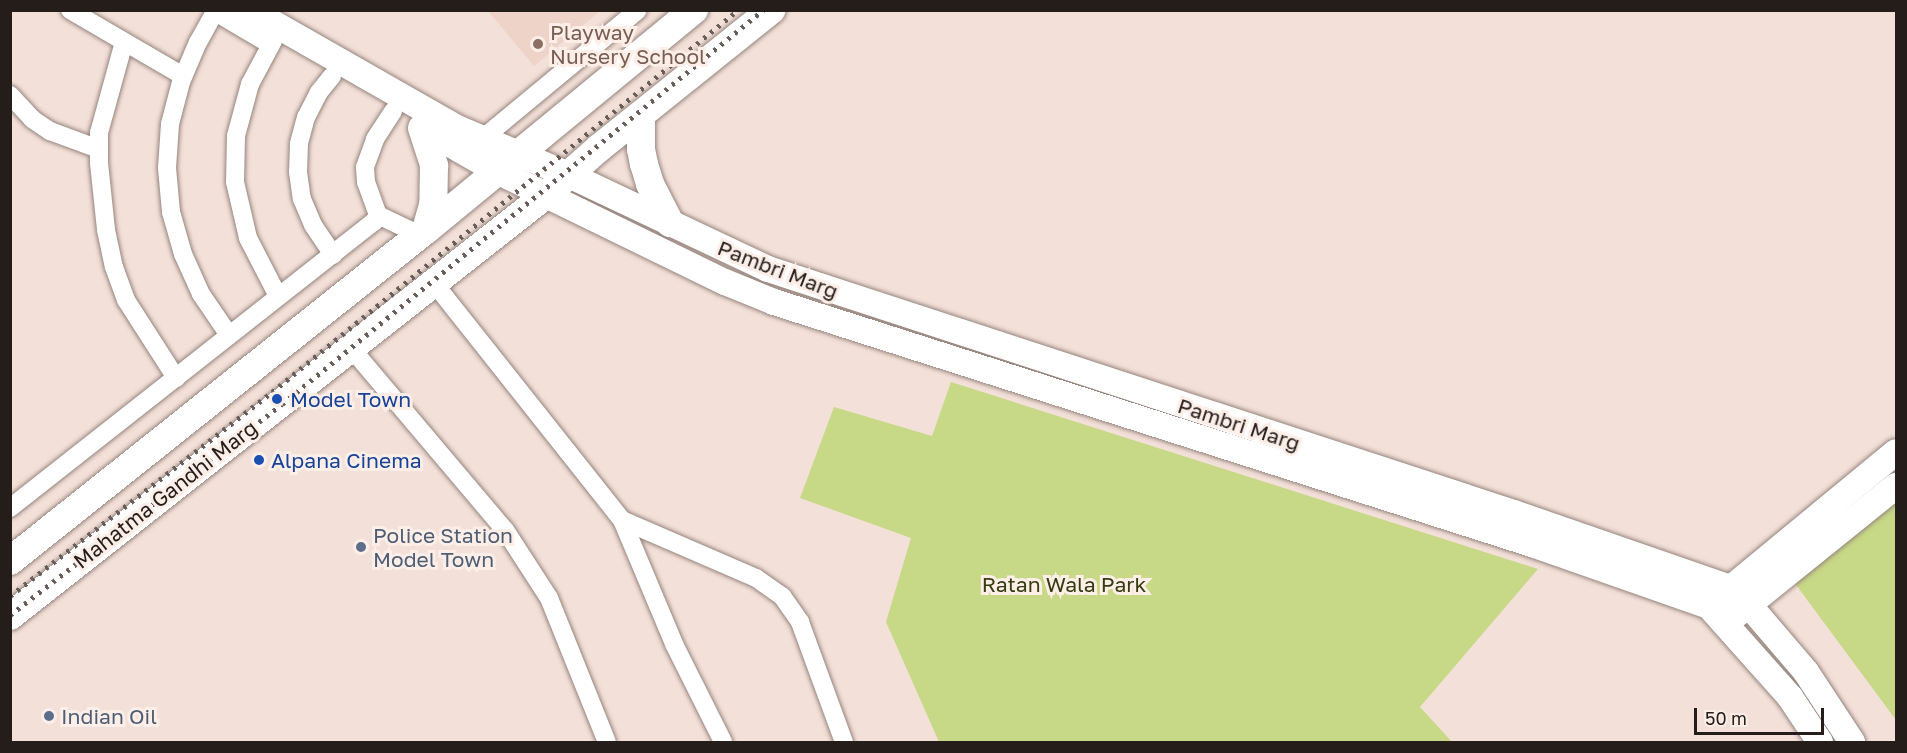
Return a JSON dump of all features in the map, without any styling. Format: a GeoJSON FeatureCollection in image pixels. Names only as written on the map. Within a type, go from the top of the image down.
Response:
{"type":"FeatureCollection","features":[{"type":"Feature","properties":{"kind":"main road"},"geometry":{"type":"LineString","coordinates":[[519,154],[694,10]]}},
{"type":"Feature","properties":{"kind":"main road"},"geometry":{"type":"LineString","coordinates":[[569,175],[771,10]]}},
{"type":"Feature","properties":{"kind":"main road"},"geometry":{"type":"LineString","coordinates":[[641,116],[641,149],[644,164],[650,184],[670,223]]}},
{"type":"Feature","properties":{"kind":"main road"},"geometry":{"type":"LineString","coordinates":[[422,128],[434,166],[433,205],[423,232]]}},
{"type":"Feature","properties":{"kind":"main road","name":"Mahatma Gandhi Marg"},"geometry":{"type":"LineString","coordinates":[[10,561],[519,154]]}},
{"type":"Feature","properties":{"kind":"main road","name":"Mahatma Gandhi Marg"},"geometry":{"type":"LineString","coordinates":[[10,616],[569,175]]}},
{"type":"Feature","properties":{"kind":"street"},"geometry":{"type":"LineString","coordinates":[[70,10],[183,76]]}},
{"type":"Feature","properties":{"kind":"street"},"geometry":{"type":"LineString","coordinates":[[218,10],[183,76],[170,124],[167,168],[171,212],[183,254],[201,294],[229,335]]}},
{"type":"Feature","properties":{"kind":"street","name":"Pambri Marg"},"geometry":{"type":"LineString","coordinates":[[218,10],[496,171],[725,282],[774,302],[1514,513],[1739,596]]}},
{"type":"Feature","properties":{"kind":"street","name":"Pambri Marg"},"geometry":{"type":"LineString","coordinates":[[250,10],[401,97],[482,139],[569,175],[768,269],[1532,544],[1718,615]]}},
{"type":"Feature","properties":{"kind":"street"},"geometry":{"type":"LineString","coordinates":[[482,139],[638,10]]}},
{"type":"Feature","properties":{"kind":"street"},"geometry":{"type":"LineString","coordinates":[[273,41],[247,94],[236,136],[235,182],[248,238],[278,296]]}},
{"type":"Feature","properties":{"kind":"street"},"geometry":{"type":"LineString","coordinates":[[124,42],[99,133],[102,201],[114,267],[126,300],[146,335],[176,378]]}},
{"type":"Feature","properties":{"kind":"street"},"geometry":{"type":"LineString","coordinates":[[332,76],[319,92],[306,117],[299,144],[298,172],[302,199],[313,225],[333,255]]}},
{"type":"Feature","properties":{"kind":"street"},"geometry":{"type":"LineString","coordinates":[[10,94],[32,119],[50,131],[99,149]]}},
{"type":"Feature","properties":{"kind":"street"},"geometry":{"type":"LineString","coordinates":[[393,111],[375,139],[365,167],[368,189],[378,214],[423,232]]}},
{"type":"Feature","properties":{"kind":"street"},"geometry":{"type":"LineString","coordinates":[[10,508],[333,255],[374,222],[378,214]]}},
{"type":"Feature","properties":{"kind":"street"},"geometry":{"type":"LineString","coordinates":[[434,283],[622,520],[674,644],[723,742]]}},
{"type":"Feature","properties":{"kind":"street"},"geometry":{"type":"LineString","coordinates":[[351,348],[505,530],[549,598],[607,742]]}},
{"type":"Feature","properties":{"kind":"street"},"geometry":{"type":"LineString","coordinates":[[1820,742],[1790,697],[1718,615],[1896,452]]}},
{"type":"Feature","properties":{"kind":"street"},"geometry":{"type":"LineString","coordinates":[[1739,596],[1896,486]]}},
{"type":"Feature","properties":{"kind":"street"},"geometry":{"type":"LineString","coordinates":[[622,520],[756,578],[782,596],[800,622],[844,742]]}},
{"type":"Feature","properties":{"kind":"street"},"geometry":{"type":"LineString","coordinates":[[1739,596],[1806,672],[1852,742]]}},
{"type":"Feature","properties":{"kind":"shaded area","name":"Playway Nursery School"},"geometry":{"type":"Polygon","coordinates":[[[488,11],[600,11],[534,66],[488,11]]]}},
{"type":"Feature","properties":{"kind":"green space","name":"Ratan Wala Park"},"geometry":{"type":"Polygon","coordinates":[[[951,382],[1538,569],[1420,707],[1452,742],[939,742],[886,622],[911,538],[800,498],[834,407],[932,436],[951,382]]]}},
{"type":"Feature","properties":{"kind":"green space"},"geometry":{"type":"Polygon","coordinates":[[[1896,488],[1896,720],[1788,574],[1896,488]]]}},
{"type":"Feature","properties":{"kind":"railway"},"geometry":{"type":"LineString","coordinates":[[10,596],[272,392],[738,10]]}},
{"type":"Feature","properties":{"kind":"railway"},"geometry":{"type":"LineString","coordinates":[[10,615],[282,404],[763,10]]}},
{"type":"Feature","properties":{"kind":"place","name":"Playway Nursery School"},"geometry":{"type":"Point","coordinates":[538,44]}},
{"type":"Feature","properties":{"kind":"place","name":"Model Town"},"geometry":{"type":"Point","coordinates":[277,399]}},
{"type":"Feature","properties":{"kind":"place","name":"Alpana Cinema"},"geometry":{"type":"Point","coordinates":[259,460]}},
{"type":"Feature","properties":{"kind":"place","name":"Police Station Model Town"},"geometry":{"type":"Point","coordinates":[361,547]}},
{"type":"Feature","properties":{"kind":"place","name":"Indian Oil"},"geometry":{"type":"Point","coordinates":[49,716]}}]}
